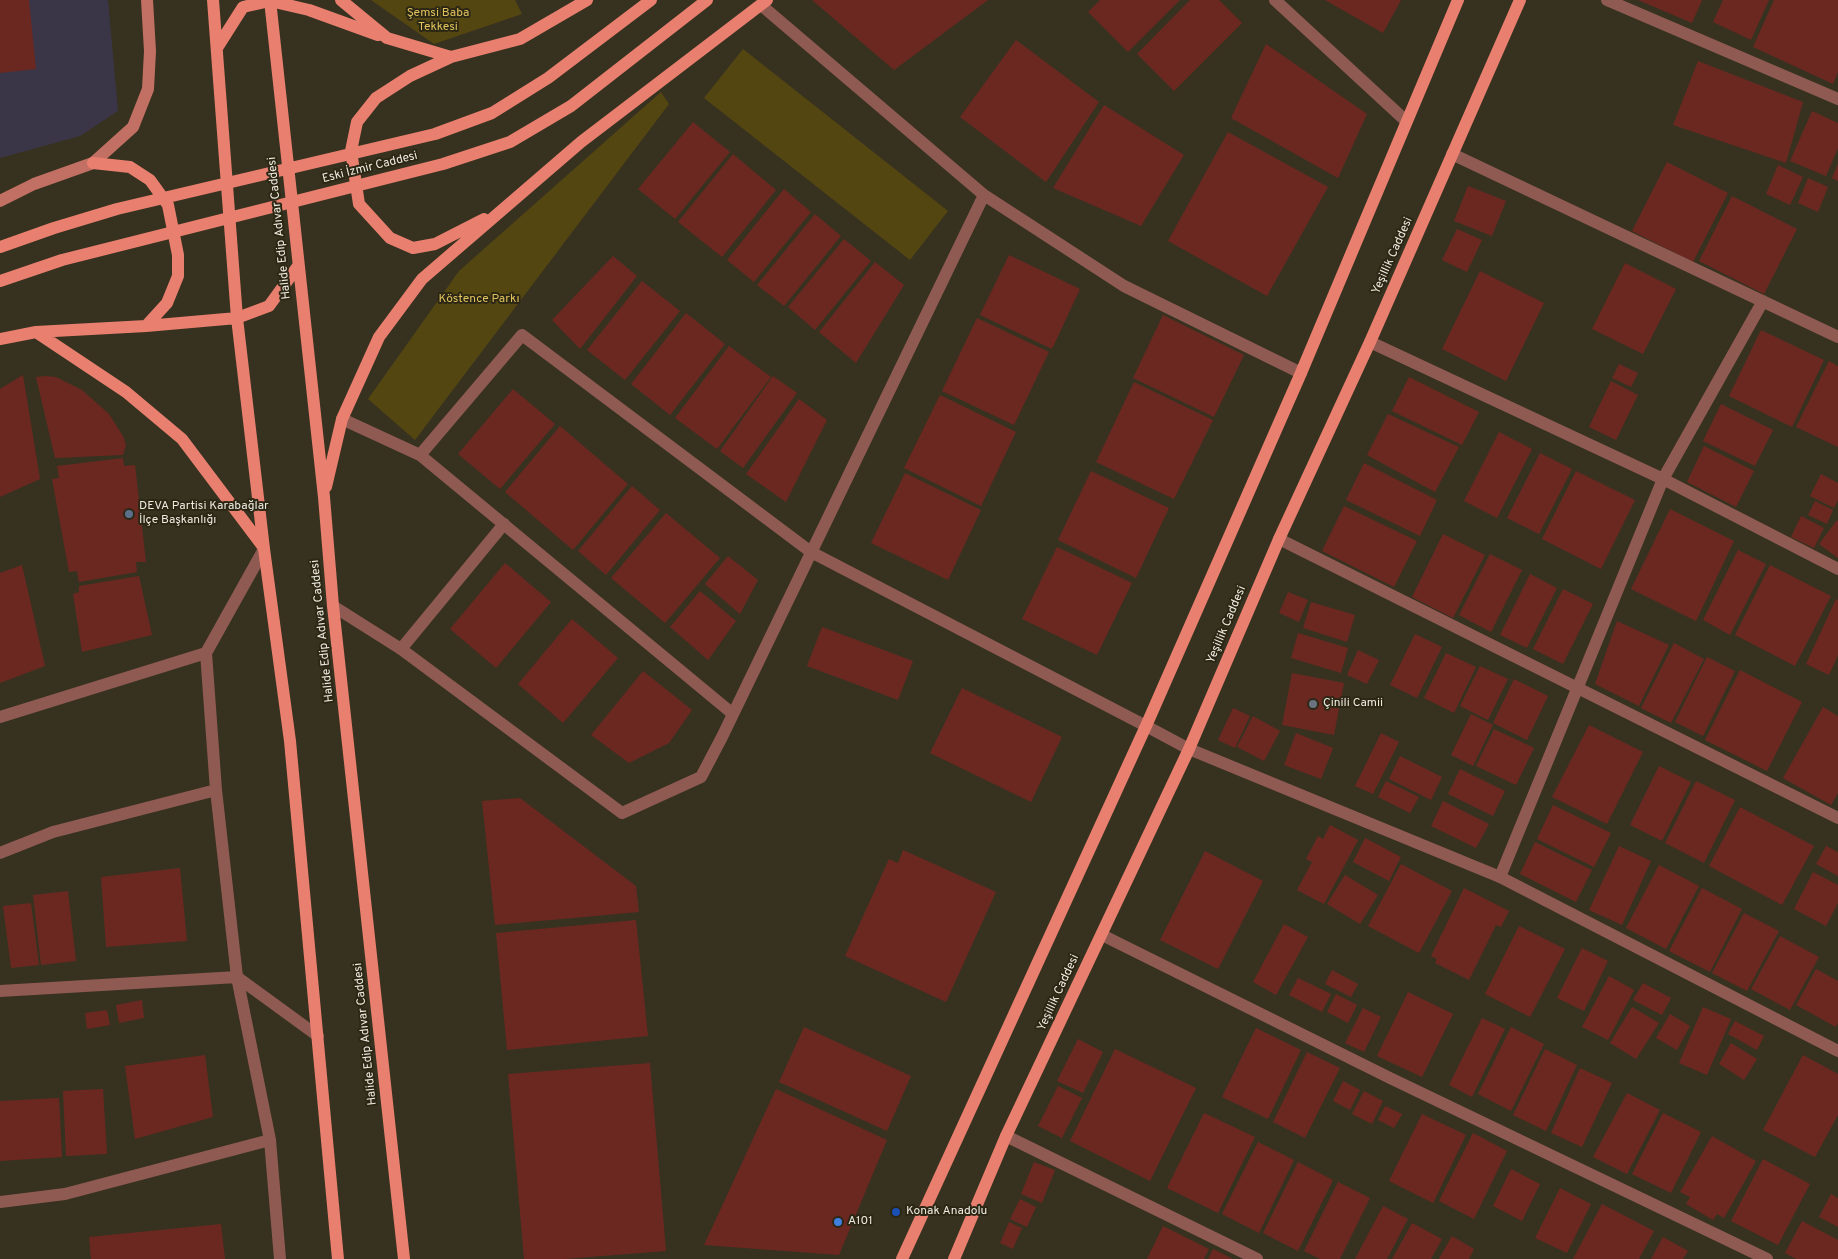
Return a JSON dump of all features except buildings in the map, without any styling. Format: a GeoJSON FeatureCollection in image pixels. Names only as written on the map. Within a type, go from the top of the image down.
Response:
{"type":"FeatureCollection","features":[{"type":"Feature","properties":{"kind":"main road"},"geometry":{"type":"LineString","coordinates":[[0,201],[34,184],[94,163],[133,127],[148,89],[150,51],[147,0]]}},
{"type":"Feature","properties":{"kind":"main road"},"geometry":{"type":"LineString","coordinates":[[213,0],[237,318],[264,549],[290,741],[338,1259]]}},
{"type":"Feature","properties":{"kind":"main road"},"geometry":{"type":"LineString","coordinates":[[341,0],[387,38]]}},
{"type":"Feature","properties":{"kind":"main road"},"geometry":{"type":"LineString","coordinates":[[503,210],[435,244],[413,248],[390,238],[359,204],[351,151],[357,122],[376,98],[410,76],[451,57],[520,38],[587,0]]}},
{"type":"Feature","properties":{"kind":"main road","name":"Eski İzmir Caddesi"},"geometry":{"type":"LineString","coordinates":[[0,247],[117,209],[435,134],[492,113],[548,78],[651,0]]}},
{"type":"Feature","properties":{"kind":"main road","name":"Eski İzmir Caddesi"},"geometry":{"type":"LineString","coordinates":[[0,281],[62,260],[443,164],[510,142],[571,106],[708,0]]}},
{"type":"Feature","properties":{"kind":"main road"},"geometry":{"type":"LineString","coordinates":[[902,1259],[1146,726],[1301,374],[1458,0]]}},
{"type":"Feature","properties":{"kind":"main road","name":"Yeşillik Caddesi"},"geometry":{"type":"LineString","coordinates":[[954,1259],[1006,1136],[1189,749],[1279,539],[1370,342],[1520,0]]}},
{"type":"Feature","properties":{"kind":"main road"},"geometry":{"type":"LineString","coordinates":[[217,48],[243,7],[270,1],[309,10],[387,38],[451,57]]}},
{"type":"Feature","properties":{"kind":"main road","name":"Halide Edip Adıvar Caddesi"},"geometry":{"type":"LineString","coordinates":[[270,1],[404,1259]]}},
{"type":"Feature","properties":{"kind":"main road"},"geometry":{"type":"LineString","coordinates":[[324,497],[342,418],[379,337],[422,279],[581,142],[764,2]]}},
{"type":"Feature","properties":{"kind":"main road"},"geometry":{"type":"LineString","coordinates":[[94,163],[130,167],[150,180],[168,204],[178,255],[178,276],[167,303],[146,326]]}},
{"type":"Feature","properties":{"kind":"main road"},"geometry":{"type":"LineString","coordinates":[[0,339],[36,332],[146,326],[237,318],[269,306],[298,266]]}},
{"type":"Feature","properties":{"kind":"main road"},"geometry":{"type":"LineString","coordinates":[[36,332],[126,392],[182,439],[264,549]]}},
{"type":"Feature","properties":{"kind":"street"},"geometry":{"type":"LineString","coordinates":[[1274,0],[1406,121]]}},
{"type":"Feature","properties":{"kind":"street"},"geometry":{"type":"LineString","coordinates":[[1607,0],[1838,99]]}},
{"type":"Feature","properties":{"kind":"street"},"geometry":{"type":"LineString","coordinates":[[764,2],[984,195],[1124,286],[1301,374]]}},
{"type":"Feature","properties":{"kind":"street"},"geometry":{"type":"LineString","coordinates":[[1452,154],[1838,337]]}},
{"type":"Feature","properties":{"kind":"street"},"geometry":{"type":"LineString","coordinates":[[333,606],[401,649],[622,813],[701,777],[984,195]]}},
{"type":"Feature","properties":{"kind":"street"},"geometry":{"type":"LineString","coordinates":[[1500,877],[1663,479],[1763,301]]}},
{"type":"Feature","properties":{"kind":"street"},"geometry":{"type":"LineString","coordinates":[[420,455],[522,336],[811,552],[1189,749],[1500,877],[1838,1051]]}},
{"type":"Feature","properties":{"kind":"street"},"geometry":{"type":"LineString","coordinates":[[1370,342],[1663,479],[1838,569]]}},
{"type":"Feature","properties":{"kind":"street"},"geometry":{"type":"LineString","coordinates":[[342,418],[420,455],[733,714]]}},
{"type":"Feature","properties":{"kind":"street"},"geometry":{"type":"LineString","coordinates":[[401,649],[504,524]]}},
{"type":"Feature","properties":{"kind":"street"},"geometry":{"type":"LineString","coordinates":[[1279,539],[1838,818]]}},
{"type":"Feature","properties":{"kind":"street"},"geometry":{"type":"LineString","coordinates":[[264,549],[206,653],[216,790],[237,977],[270,1140],[280,1259]]}},
{"type":"Feature","properties":{"kind":"street"},"geometry":{"type":"LineString","coordinates":[[0,717],[206,653]]}},
{"type":"Feature","properties":{"kind":"street"},"geometry":{"type":"LineString","coordinates":[[0,853],[53,832],[216,790]]}},
{"type":"Feature","properties":{"kind":"street"},"geometry":{"type":"LineString","coordinates":[[1102,934],[1390,1078],[1767,1259]]}},
{"type":"Feature","properties":{"kind":"street"},"geometry":{"type":"LineString","coordinates":[[0,991],[237,977],[318,1036]]}},
{"type":"Feature","properties":{"kind":"street"},"geometry":{"type":"LineString","coordinates":[[1006,1136],[1256,1259]]}},
{"type":"Feature","properties":{"kind":"street"},"geometry":{"type":"LineString","coordinates":[[0,1202],[64,1194],[270,1140]]}},
{"type":"Feature","properties":{"kind":"shaded area"},"geometry":{"type":"Polygon","coordinates":[[[0,0],[108,0],[118,111],[80,136],[0,158],[0,0]]]}},
{"type":"Feature","properties":{"kind":"green space","name":"Şemsi Baba Tekkesi"},"geometry":{"type":"Polygon","coordinates":[[[371,0],[515,0],[522,14],[434,44],[371,0]]]}},
{"type":"Feature","properties":{"kind":"green space"},"geometry":{"type":"Polygon","coordinates":[[[743,49],[948,211],[910,260],[704,98],[743,49]]]}},
{"type":"Feature","properties":{"kind":"green space","name":"Köstence Parkı"},"geometry":{"type":"Polygon","coordinates":[[[661,92],[669,104],[415,440],[368,399],[459,271],[661,92]]]}},
{"type":"Feature","properties":{"kind":"place","name":"DEVA Partisi Karabağlar İlçe Başkanlığı"},"geometry":{"type":"Point","coordinates":[129,514]}},
{"type":"Feature","properties":{"kind":"place","name":"Çinili Camii"},"geometry":{"type":"Point","coordinates":[1313,704]}},
{"type":"Feature","properties":{"kind":"place","name":"Konak Anadolu"},"geometry":{"type":"Point","coordinates":[896,1212]}},
{"type":"Feature","properties":{"kind":"place","name":"A101"},"geometry":{"type":"Point","coordinates":[838,1222]}}]}
